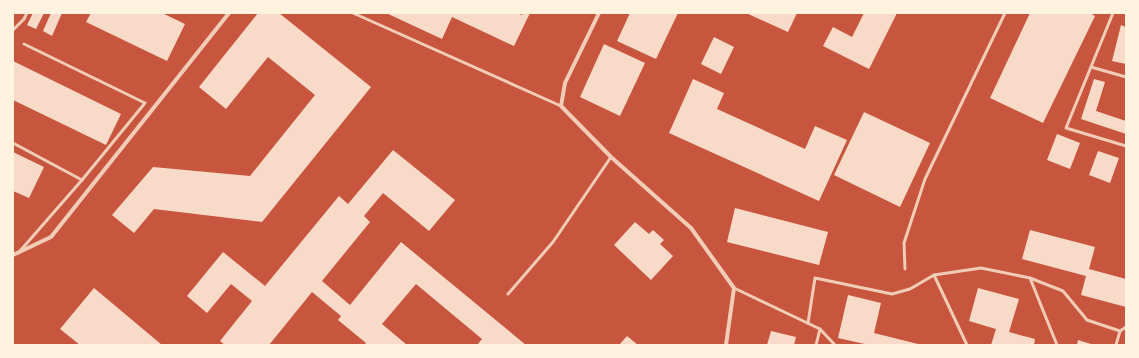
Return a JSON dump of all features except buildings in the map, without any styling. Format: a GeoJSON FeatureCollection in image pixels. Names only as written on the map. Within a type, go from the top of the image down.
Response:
{"type":"FeatureCollection","features":[{"type":"Feature","properties":{"kind":"street"},"geometry":{"type":"LineString","coordinates":[[13,255],[51,237],[229,13]]}},
{"type":"Feature","properties":{"kind":"street"},"geometry":{"type":"LineString","coordinates":[[599,13],[565,83],[561,106],[611,157],[691,228],[734,288],[726,345]]}},
{"type":"Feature","properties":{"kind":"lane"},"geometry":{"type":"LineString","coordinates":[[13,30],[24,19],[27,13]]}},
{"type":"Feature","properties":{"kind":"lane"},"geometry":{"type":"LineString","coordinates":[[353,13],[561,106]]}},
{"type":"Feature","properties":{"kind":"lane"},"geometry":{"type":"LineString","coordinates":[[905,268],[904,243],[925,179],[1005,13]]}},
{"type":"Feature","properties":{"kind":"lane"},"geometry":{"type":"LineString","coordinates":[[1113,13],[1066,128],[1126,146]]}},
{"type":"Feature","properties":{"kind":"lane"},"geometry":{"type":"LineString","coordinates":[[18,252],[82,180],[144,103],[24,44]]}},
{"type":"Feature","properties":{"kind":"lane"},"geometry":{"type":"LineString","coordinates":[[1091,67],[1126,77]]}},
{"type":"Feature","properties":{"kind":"lane"},"geometry":{"type":"LineString","coordinates":[[13,143],[82,180]]}},
{"type":"Feature","properties":{"kind":"lane"},"geometry":{"type":"LineString","coordinates":[[508,294],[553,242],[611,157]]}},
{"type":"Feature","properties":{"kind":"lane"},"geometry":{"type":"LineString","coordinates":[[808,323],[815,278],[892,294],[910,289],[934,275],[981,268],[1030,278],[1063,291],[1087,320],[1120,331]]}},
{"type":"Feature","properties":{"kind":"lane"},"geometry":{"type":"LineString","coordinates":[[934,275],[967,345]]}},
{"type":"Feature","properties":{"kind":"lane"},"geometry":{"type":"LineString","coordinates":[[1030,278],[1057,345]]}},
{"type":"Feature","properties":{"kind":"lane"},"geometry":{"type":"LineString","coordinates":[[734,288],[820,329],[835,345]]}},
{"type":"Feature","properties":{"kind":"lane"},"geometry":{"type":"LineString","coordinates":[[1116,345],[1120,331],[1126,327]]}},
{"type":"Feature","properties":{"kind":"lane"},"geometry":{"type":"LineString","coordinates":[[816,345],[820,329]]}}]}
